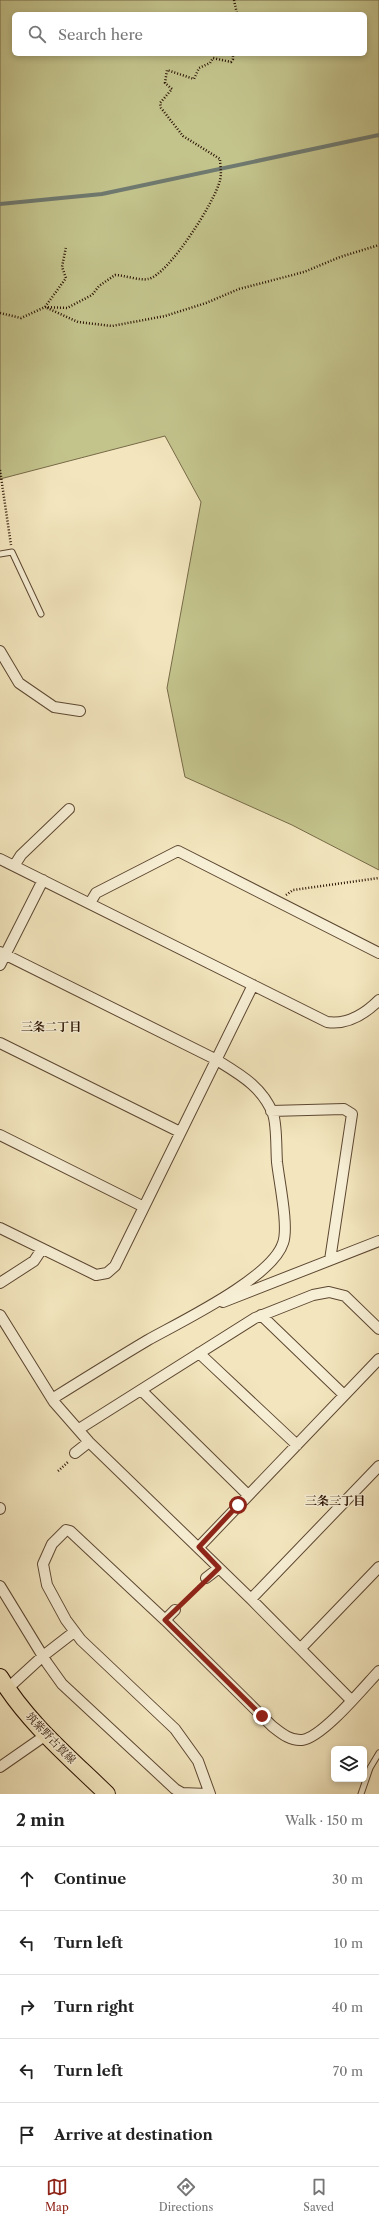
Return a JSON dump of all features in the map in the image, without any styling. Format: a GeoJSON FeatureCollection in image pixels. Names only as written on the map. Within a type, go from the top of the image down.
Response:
{"type":"FeatureCollection","features":[{"type":"Feature","properties":{"kind":"main road","name":"筑紫野古賀線"},"geometry":{"type":"LineString","coordinates":[[4,1683],[46,1735],[107,1794]]}},
{"type":"Feature","properties":{"kind":"street"},"geometry":{"type":"LineString","coordinates":[[0,651],[20,683],[54,708],[80,711]]}},
{"type":"Feature","properties":{"kind":"street"},"geometry":{"type":"LineString","coordinates":[[14,866],[21,855],[69,809]]}},
{"type":"Feature","properties":{"kind":"street"},"geometry":{"type":"LineString","coordinates":[[90,903],[96,893],[178,851],[379,953]]}},
{"type":"Feature","properties":{"kind":"street"},"geometry":{"type":"LineString","coordinates":[[0,859],[326,1022],[336,1024],[350,1020],[368,1010],[379,1000]]}},
{"type":"Feature","properties":{"kind":"street"},"geometry":{"type":"LineString","coordinates":[[0,965],[3,954],[43,880]]}},
{"type":"Feature","properties":{"kind":"street"},"geometry":{"type":"LineString","coordinates":[[3,954],[215,1059],[258,1088],[273,1114],[279,1190],[285,1226],[283,1243],[275,1256],[259,1272],[208,1307],[148,1340],[52,1399]]}},
{"type":"Feature","properties":{"kind":"street"},"geometry":{"type":"LineString","coordinates":[[0,1228],[96,1275],[107,1273],[115,1266],[215,1059],[253,985]]}},
{"type":"Feature","properties":{"kind":"street"},"geometry":{"type":"LineString","coordinates":[[0,1043],[180,1132]]}},
{"type":"Feature","properties":{"kind":"street"},"geometry":{"type":"LineString","coordinates":[[271,1111],[344,1109],[352,1114],[330,1260]]}},
{"type":"Feature","properties":{"kind":"street"},"geometry":{"type":"LineString","coordinates":[[0,1135],[144,1207]]}},
{"type":"Feature","properties":{"kind":"street"},"geometry":{"type":"LineString","coordinates":[[208,1307],[246,1295],[379,1241]]}},
{"type":"Feature","properties":{"kind":"street"},"geometry":{"type":"LineString","coordinates":[[0,1283],[34,1261],[42,1249]]}},
{"type":"Feature","properties":{"kind":"street"},"geometry":{"type":"LineString","coordinates":[[79,1429],[261,1315],[313,1295],[329,1292],[345,1296],[379,1329]]}},
{"type":"Feature","properties":{"kind":"street"},"geometry":{"type":"LineString","coordinates":[[0,1315],[52,1399],[90,1442],[199,1547],[351,1700]]}},
{"type":"Feature","properties":{"kind":"street"},"geometry":{"type":"LineString","coordinates":[[261,1315],[344,1395]]}},
{"type":"Feature","properties":{"kind":"street"},"geometry":{"type":"LineString","coordinates":[[199,1353],[296,1445]]}},
{"type":"Feature","properties":{"kind":"street"},"geometry":{"type":"LineString","coordinates":[[199,1547],[379,1359]]}},
{"type":"Feature","properties":{"kind":"street"},"geometry":{"type":"LineString","coordinates":[[141,1390],[248,1495]]}},
{"type":"Feature","properties":{"kind":"street"},"geometry":{"type":"LineString","coordinates":[[75,1453],[90,1442]]}},
{"type":"Feature","properties":{"kind":"street"},"geometry":{"type":"LineString","coordinates":[[251,1599],[379,1466]]}},
{"type":"Feature","properties":{"kind":"street"},"geometry":{"type":"LineString","coordinates":[[210,1794],[198,1761],[176,1729],[81,1640],[74,1632],[47,1585],[43,1564],[52,1544],[66,1530],[70,1531],[165,1620],[272,1726],[291,1739],[302,1740],[320,1732],[379,1671]]}},
{"type":"Feature","properties":{"kind":"street"},"geometry":{"type":"LineString","coordinates":[[301,1648],[379,1567]]}},
{"type":"Feature","properties":{"kind":"street"},"geometry":{"type":"LineString","coordinates":[[206,1578],[219,1568]]}},
{"type":"Feature","properties":{"kind":"street"},"geometry":{"type":"LineString","coordinates":[[0,1586],[62,1684],[175,1789],[182,1793],[207,1794]]}},
{"type":"Feature","properties":{"kind":"street"},"geometry":{"type":"LineString","coordinates":[[165,1620],[175,1610]]}},
{"type":"Feature","properties":{"kind":"street"},"geometry":{"type":"LineString","coordinates":[[4,1683],[74,1632]]}},
{"type":"Feature","properties":{"kind":"street"},"geometry":{"type":"LineString","coordinates":[[0,1767],[46,1735]]}},
{"type":"Feature","properties":{"kind":"lane"},"geometry":{"type":"LineString","coordinates":[[0,554],[12,552],[41,614]]}},
{"type":"Feature","properties":{"kind":"lane"},"geometry":{"type":"LineString","coordinates":[[361,1794],[370,1768],[379,1753]]}},
{"type":"Feature","properties":{"kind":"path"},"geometry":{"type":"LineString","coordinates":[[234,0],[237,12]]}},
{"type":"Feature","properties":{"kind":"path"},"geometry":{"type":"LineString","coordinates":[[45,306],[67,308],[92,295],[99,286],[115,275],[148,280],[156,276],[174,260],[215,195],[221,179],[220,158],[183,136],[161,108],[160,103],[172,89],[165,83],[167,70],[194,78],[199,68],[210,63],[213,58],[231,62],[233,56]]}},
{"type":"Feature","properties":{"kind":"path"},"geometry":{"type":"LineString","coordinates":[[45,306],[78,322],[112,326],[157,318],[206,303],[239,289],[304,272],[340,257],[379,245]]}},
{"type":"Feature","properties":{"kind":"path"},"geometry":{"type":"LineString","coordinates":[[0,314],[21,318],[45,306],[66,278],[62,267],[66,247]]}},
{"type":"Feature","properties":{"kind":"path"},"geometry":{"type":"LineString","coordinates":[[0,470],[12,552]]}},
{"type":"Feature","properties":{"kind":"path"},"geometry":{"type":"LineString","coordinates":[[279,903],[289,892],[293,890],[379,878]]}},
{"type":"Feature","properties":{"kind":"path"},"geometry":{"type":"LineString","coordinates":[[175,1610],[206,1578]]}},
{"type":"Feature","properties":{"kind":"green space"},"geometry":{"type":"Polygon","coordinates":[[[0,0],[379,0],[379,870],[292,825],[185,777],[167,688],[201,502],[165,436],[0,479],[0,0]]]}},
{"type":"Feature","properties":{"kind":"waterway"},"geometry":{"type":"LineString","coordinates":[[0,204],[102,194],[379,135]]}},
{"type":"Feature","properties":{"kind":"district","name":"三条二丁目"},"geometry":{"type":"Point","coordinates":[51,1027]}},
{"type":"Feature","properties":{"kind":"district","name":"三条三丁目"},"geometry":{"type":"Point","coordinates":[335,1501]}},
{"type":"Feature","properties":{"kind":"route"},"geometry":{"type":"LineString","coordinates":[[238,1505],[199,1547],[219,1568],[206,1578],[165,1620],[262,1716]]}}]}
